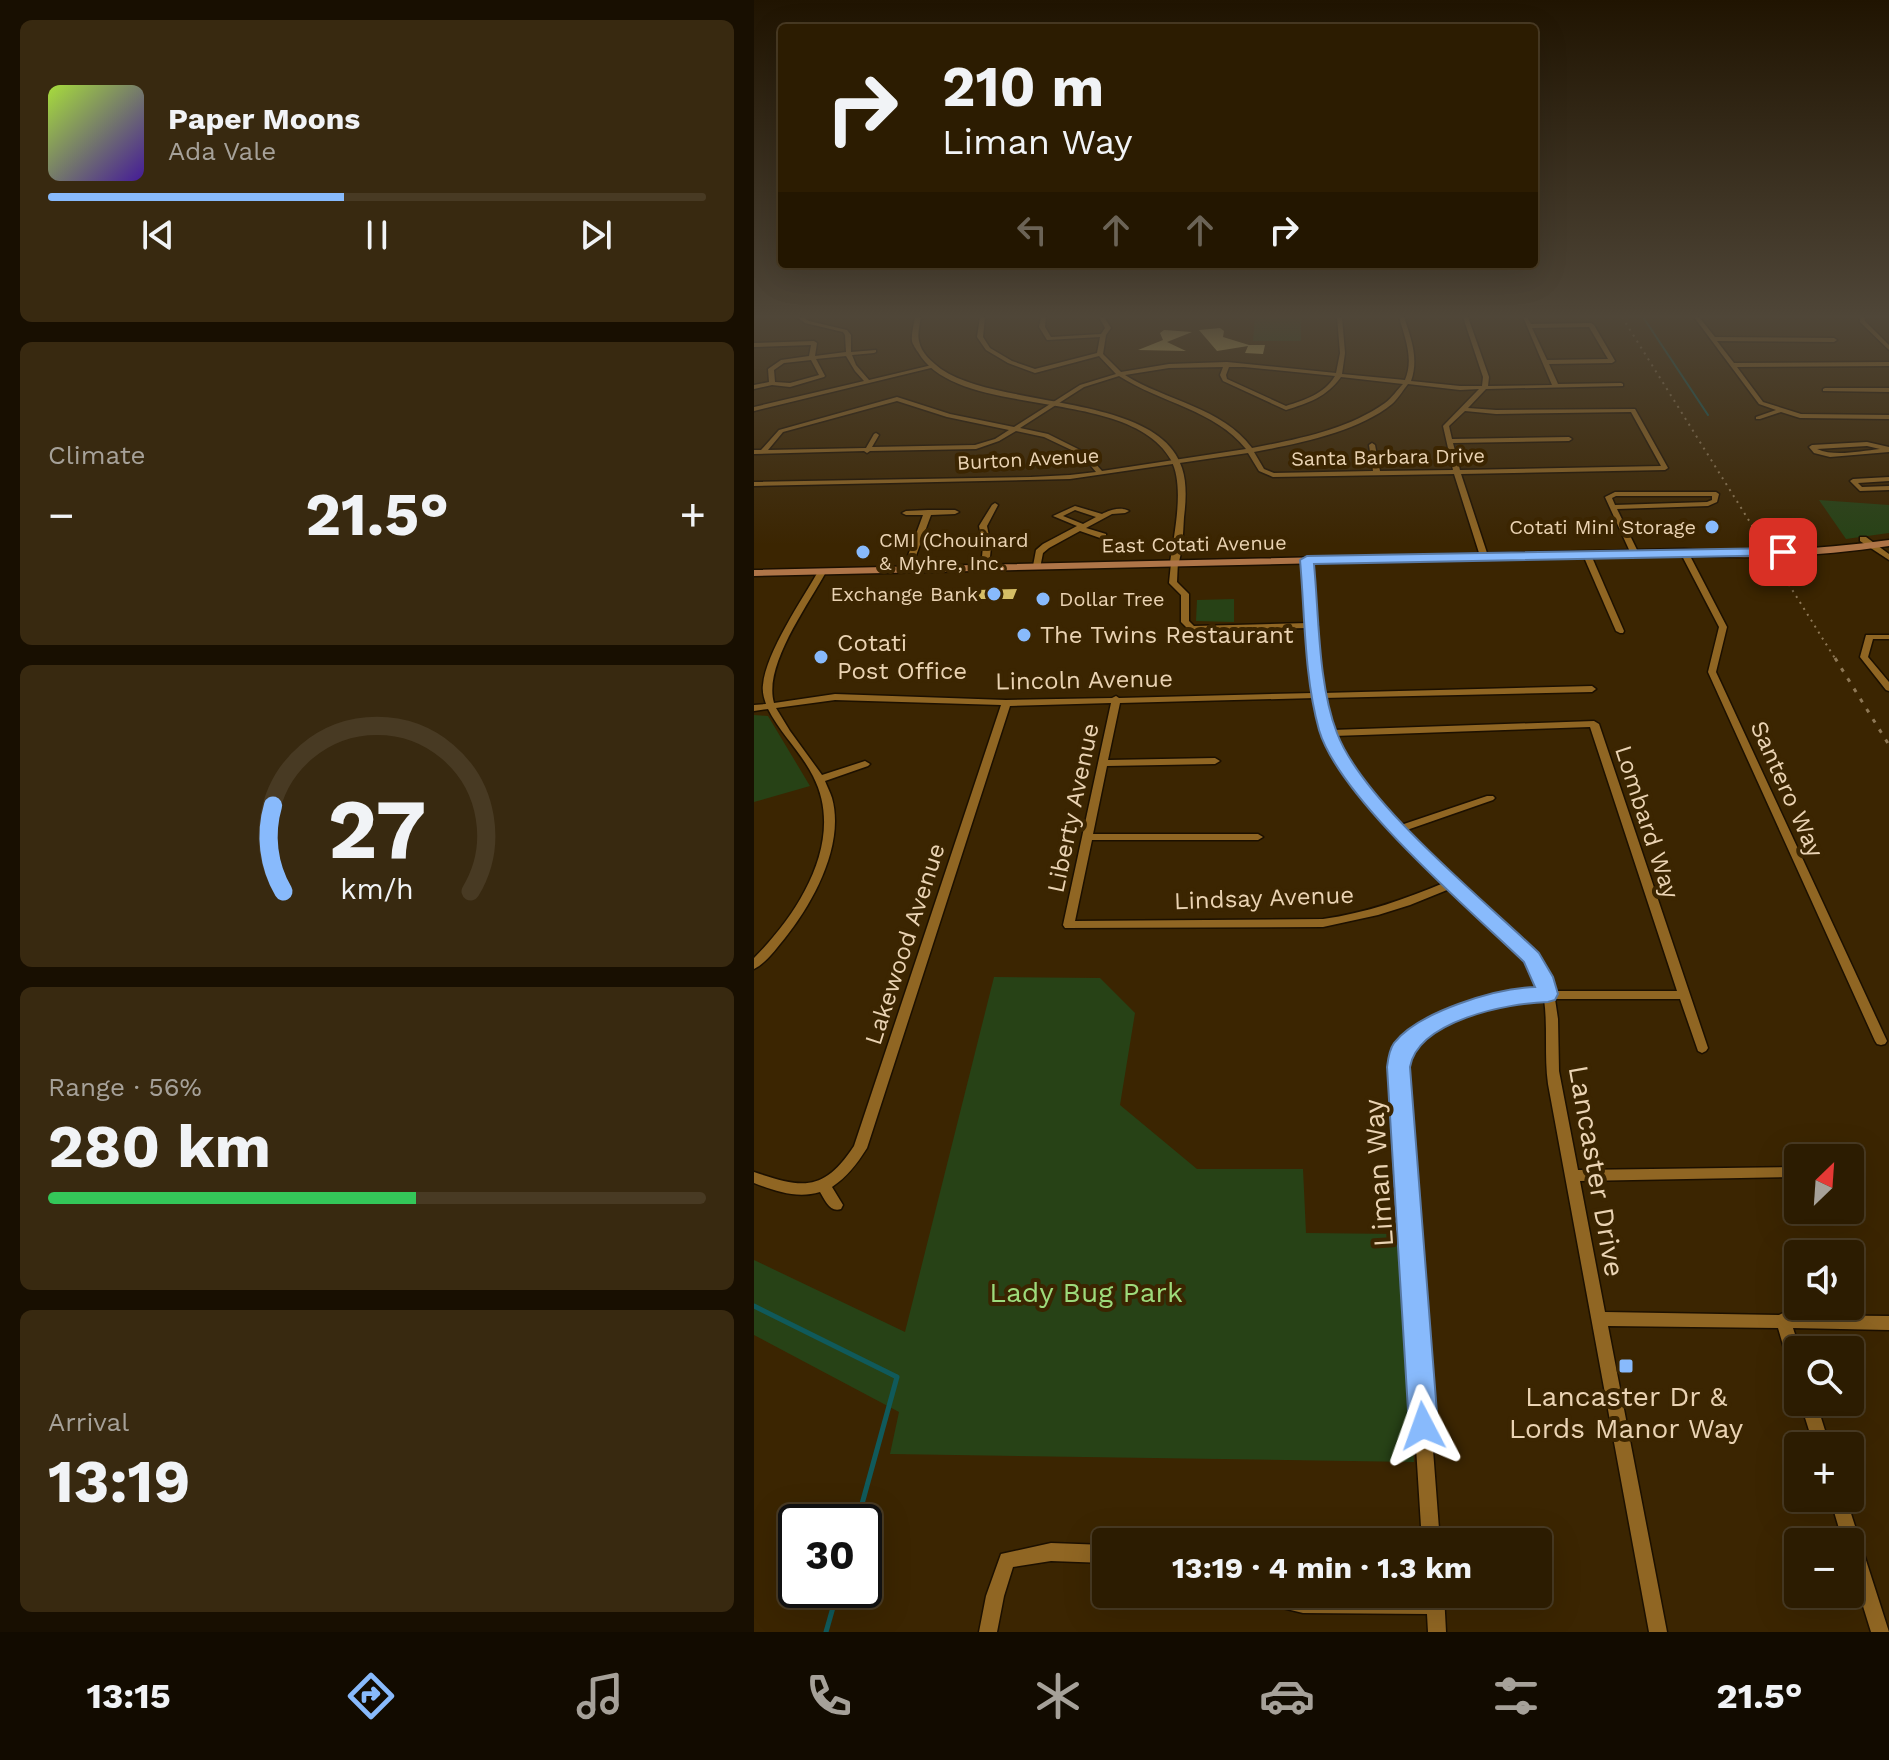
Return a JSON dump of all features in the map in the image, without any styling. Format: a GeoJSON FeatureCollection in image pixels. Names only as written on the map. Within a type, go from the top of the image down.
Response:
{"type":"FeatureCollection","features":[{"type":"Feature","properties":{"kind":"main road","name":"East Cotati Avenue"},"geometry":{"type":"LineString","coordinates":[[1867,542],[1889,536]]}},
{"type":"Feature","properties":{"kind":"main road","name":"East Cotati Avenue"},"geometry":{"type":"LineString","coordinates":[[754,573],[1684,552],[1728,554],[1867,542],[1889,543]]}},
{"type":"Feature","properties":{"kind":"street"},"geometry":{"type":"LineString","coordinates":[[754,409],[815,393]]}},
{"type":"Feature","properties":{"kind":"street"},"geometry":{"type":"LineString","coordinates":[[1004,393],[1086,409],[1130,424],[1164,446],[1176,462],[1181,476],[1173,583],[1185,594],[1185,622],[1192,628],[1314,625]]}},
{"type":"Feature","properties":{"kind":"street"},"geometry":{"type":"LineString","coordinates":[[754,452],[976,447],[989,444],[1016,429],[1070,393]]}},
{"type":"Feature","properties":{"kind":"street","name":"Santa Barbara Drive"},"geometry":{"type":"LineString","coordinates":[[1157,393],[1214,418],[1252,450],[1261,470],[1273,475],[1665,468],[1633,410],[1496,412],[1464,409]]}},
{"type":"Feature","properties":{"kind":"street"},"geometry":{"type":"LineString","coordinates":[[1254,393],[1286,408],[1314,399],[1321,393]]}},
{"type":"Feature","properties":{"kind":"street","name":"Burton Avenue"},"geometry":{"type":"LineString","coordinates":[[754,484],[1072,477],[1252,450],[1322,434],[1355,423],[1388,405],[1399,393]]}},
{"type":"Feature","properties":{"kind":"street"},"geometry":{"type":"LineString","coordinates":[[1479,393],[1446,426],[1484,556]]}},
{"type":"Feature","properties":{"kind":"street"},"geometry":{"type":"LineString","coordinates":[[1754,393],[1761,403],[1778,411],[1823,418],[1889,417]]}},
{"type":"Feature","properties":{"kind":"street"},"geometry":{"type":"LineString","coordinates":[[763,452],[781,431],[897,399],[949,416],[1016,429],[1068,444],[1084,454],[1100,473]]}},
{"type":"Feature","properties":{"kind":"street"},"geometry":{"type":"LineString","coordinates":[[1758,418],[1778,411]]}},
{"type":"Feature","properties":{"kind":"street"},"geometry":{"type":"LineString","coordinates":[[867,451],[876,435]]}},
{"type":"Feature","properties":{"kind":"street"},"geometry":{"type":"LineString","coordinates":[[1449,441],[1569,439]]}},
{"type":"Feature","properties":{"kind":"street"},"geometry":{"type":"LineString","coordinates":[[1867,444],[1889,450],[1830,455],[1816,452],[1812,447],[1867,444]]}},
{"type":"Feature","properties":{"kind":"street"},"geometry":{"type":"LineString","coordinates":[[1372,445],[1377,474]]}},
{"type":"Feature","properties":{"kind":"street"},"geometry":{"type":"LineString","coordinates":[[1889,479],[1853,481],[1860,489],[1889,488]]}},
{"type":"Feature","properties":{"kind":"street"},"geometry":{"type":"LineString","coordinates":[[1613,507],[1708,504],[1715,501],[1716,494],[1615,494],[1608,497],[1635,554]]}},
{"type":"Feature","properties":{"kind":"street"},"geometry":{"type":"LineString","coordinates":[[985,568],[987,546],[983,526],[995,505]]}},
{"type":"Feature","properties":{"kind":"street"},"geometry":{"type":"LineString","coordinates":[[1102,516],[1075,508],[1057,516],[1103,536]]}},
{"type":"Feature","properties":{"kind":"street"},"geometry":{"type":"LineString","coordinates":[[1037,566],[1041,549],[1110,512],[1125,511]]}},
{"type":"Feature","properties":{"kind":"street"},"geometry":{"type":"LineString","coordinates":[[907,569],[928,512]]}},
{"type":"Feature","properties":{"kind":"street"},"geometry":{"type":"LineString","coordinates":[[906,513],[955,512]]}},
{"type":"Feature","properties":{"kind":"street"},"geometry":{"type":"LineString","coordinates":[[1867,542],[1882,558],[1889,559]]}},
{"type":"Feature","properties":{"kind":"street","name":"Santero Way"},"geometry":{"type":"LineString","coordinates":[[1684,552],[1723,627],[1712,672],[1881,1041]]}},
{"type":"Feature","properties":{"kind":"street"},"geometry":{"type":"LineString","coordinates":[[1587,555],[1620,631]]}},
{"type":"Feature","properties":{"kind":"street","name":"Lancaster Drive"},"geometry":{"type":"LineString","coordinates":[[1307,560],[1319,694],[1328,733],[1346,769],[1399,829],[1532,958],[1543,977],[1554,1024],[1552,1064],[1658,1632]]}},
{"type":"Feature","properties":{"kind":"street"},"geometry":{"type":"LineString","coordinates":[[754,965],[778,943],[816,880],[832,823],[820,779],[769,705],[767,690],[773,664],[822,572]]}},
{"type":"Feature","properties":{"kind":"street"},"geometry":{"type":"LineString","coordinates":[[1889,637],[1869,637],[1864,657],[1889,688]]}},
{"type":"Feature","properties":{"kind":"street","name":"Lincoln Avenue"},"geometry":{"type":"LineString","coordinates":[[754,708],[835,697],[1006,703],[1592,689]]}},
{"type":"Feature","properties":{"kind":"street","name":"Liberty Avenue"},"geometry":{"type":"LineString","coordinates":[[1069,925],[1116,699]]}},
{"type":"Feature","properties":{"kind":"street","name":"Lakewood Avenue"},"geometry":{"type":"LineString","coordinates":[[823,1185],[853,1161],[865,1137],[1006,703]]}},
{"type":"Feature","properties":{"kind":"street","name":"Lombard Way"},"geometry":{"type":"LineString","coordinates":[[1328,733],[1594,724],[1702,1048]]}},
{"type":"Feature","properties":{"kind":"street"},"geometry":{"type":"LineString","coordinates":[[1103,763],[1215,761]]}},
{"type":"Feature","properties":{"kind":"street"},"geometry":{"type":"LineString","coordinates":[[820,779],[865,764]]}},
{"type":"Feature","properties":{"kind":"street"},"geometry":{"type":"LineString","coordinates":[[1399,829],[1490,798]]}},
{"type":"Feature","properties":{"kind":"street"},"geometry":{"type":"LineString","coordinates":[[1087,837],[1258,837]]}},
{"type":"Feature","properties":{"kind":"street","name":"Lindsay Avenue"},"geometry":{"type":"LineString","coordinates":[[1069,925],[1323,923],[1397,908],[1454,883]]}},
{"type":"Feature","properties":{"kind":"street","name":"Liman Way"},"geometry":{"type":"LineString","coordinates":[[1430,1528],[1398,1067],[1401,1049],[1418,1032],[1488,1001],[1518,995],[1683,995]]}},
{"type":"Feature","properties":{"kind":"street"},"geometry":{"type":"LineString","coordinates":[[1573,1176],[1784,1172]]}},
{"type":"Feature","properties":{"kind":"street"},"geometry":{"type":"LineString","coordinates":[[754,1177],[790,1191],[804,1192],[823,1185],[836,1205]]}},
{"type":"Feature","properties":{"kind":"street"},"geometry":{"type":"LineString","coordinates":[[1598,1319],[1889,1323]]}},
{"type":"Feature","properties":{"kind":"street"},"geometry":{"type":"LineString","coordinates":[[1783,1320],[1788,1336]]}},
{"type":"Feature","properties":{"kind":"street"},"geometry":{"type":"LineString","coordinates":[[1842,1512],[1880,1632]]}},
{"type":"Feature","properties":{"kind":"street"},"geometry":{"type":"LineString","coordinates":[[988,1632],[995,1596],[1007,1560],[1051,1552],[1092,1553]]}},
{"type":"Feature","properties":{"kind":"street"},"geometry":{"type":"LineString","coordinates":[[1436,1608],[1437,1632]]}},
{"type":"Feature","properties":{"kind":"green space"},"geometry":{"type":"Polygon","coordinates":[[[1819,500],[1889,505],[1889,533],[1846,539],[1819,500]]]}},
{"type":"Feature","properties":{"kind":"green space"},"geometry":{"type":"Polygon","coordinates":[[[1234,599],[1234,622],[1196,621],[1197,600],[1234,599]]]}},
{"type":"Feature","properties":{"kind":"green space"},"geometry":{"type":"Polygon","coordinates":[[[754,715],[768,716],[810,786],[754,802],[754,715]]]}},
{"type":"Feature","properties":{"kind":"green space","name":"Lady Bug Park"},"geometry":{"type":"Polygon","coordinates":[[[994,977],[1100,978],[1135,1013],[1120,1105],[1197,1169],[1303,1169],[1306,1233],[1398,1234],[1414,1462],[890,1454],[899,1412],[754,1335],[754,1260],[905,1332],[994,977]]]}},
{"type":"Feature","properties":{"kind":"building","name":"Exchange Bank"},"geometry":{"type":"Polygon","coordinates":[[[1017,589],[1013,599],[972,599],[976,590],[1017,589]]]}},
{"type":"Feature","properties":{"kind":"waterway"},"geometry":{"type":"LineString","coordinates":[[1694,393],[1708,415]]}},
{"type":"Feature","properties":{"kind":"waterway"},"geometry":{"type":"LineString","coordinates":[[754,1306],[897,1377],[862,1504]]}},
{"type":"Feature","properties":{"kind":"waterway"},"geometry":{"type":"LineString","coordinates":[[826,1632],[833,1608]]}},
{"type":"Feature","properties":{"kind":"railway"},"geometry":{"type":"LineString","coordinates":[[1670,393],[1836,660]]}},
{"type":"Feature","properties":{"kind":"railway"},"geometry":{"type":"LineString","coordinates":[[1835,658],[1889,745]]}},
{"type":"Feature","properties":{"kind":"place","name":"Cotati Mini Storage"},"geometry":{"type":"Point","coordinates":[1712,527]}},
{"type":"Feature","properties":{"kind":"place","name":"CMI (Chouinard & Myhre, Inc."},"geometry":{"type":"Point","coordinates":[863,552]}},
{"type":"Feature","properties":{"kind":"place","name":"Exchange Bank"},"geometry":{"type":"Point","coordinates":[994,594]}},
{"type":"Feature","properties":{"kind":"place","name":"Dollar Tree"},"geometry":{"type":"Point","coordinates":[1043,599]}},
{"type":"Feature","properties":{"kind":"place","name":"The Twins Restaurant"},"geometry":{"type":"Point","coordinates":[1024,635]}},
{"type":"Feature","properties":{"kind":"place","name":"Cotati Post Office"},"geometry":{"type":"Point","coordinates":[821,657]}},
{"type":"Feature","properties":{"kind":"place","name":"Lancaster Dr & Lords Manor Way"},"geometry":{"type":"Point","coordinates":[1626,1366]}},
{"type":"Feature","properties":{"kind":"route"},"geometry":{"type":"LineString","coordinates":[[1423,1426],[1398,1067],[1401,1049],[1418,1032],[1488,1001],[1518,995],[1548,994],[1532,958],[1399,829],[1346,769],[1328,733],[1319,694],[1307,560],[1783,552]]}}]}
